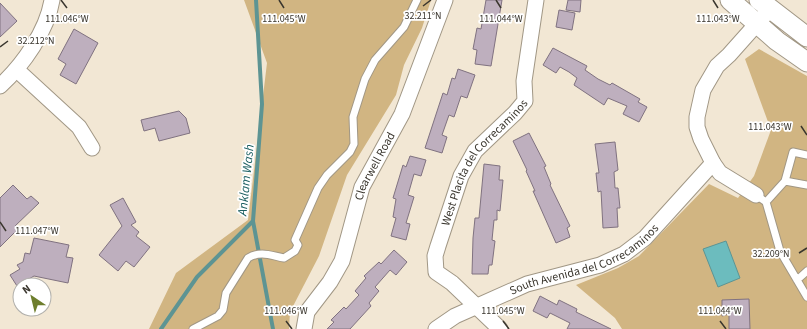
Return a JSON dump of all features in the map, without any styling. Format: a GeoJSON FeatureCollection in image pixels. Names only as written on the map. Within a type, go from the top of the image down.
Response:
{"type":"FeatureCollection","features":[{"type":"Feature","properties":{"kind":"street"},"geometry":{"type":"LineString","coordinates":[[0,86],[17,70],[38,36],[52,0]]}},
{"type":"Feature","properties":{"kind":"street","name":"Clearwell Road"},"geometry":{"type":"LineString","coordinates":[[304,329],[307,312],[330,282],[342,260],[362,187],[402,114],[445,0]]}},
{"type":"Feature","properties":{"kind":"street","name":"West Placita del Correcaminos"},"geometry":{"type":"LineString","coordinates":[[500,329],[452,283],[436,272],[435,256],[462,176],[476,151],[515,113],[525,101],[524,81],[536,0]]}},
{"type":"Feature","properties":{"kind":"street"},"geometry":{"type":"LineString","coordinates":[[730,0],[753,21],[807,62]]}},
{"type":"Feature","properties":{"kind":"street"},"geometry":{"type":"LineString","coordinates":[[761,199],[720,173],[713,163],[701,139],[697,127],[697,117],[704,90],[717,66],[718,52],[753,21],[764,4],[807,37]]}},
{"type":"Feature","properties":{"kind":"street"},"geometry":{"type":"LineString","coordinates":[[17,70],[79,127],[92,148]]}},
{"type":"Feature","properties":{"kind":"street","name":"South Avenida del Correcaminos"},"geometry":{"type":"LineString","coordinates":[[436,329],[455,316],[477,308],[527,284],[600,265],[624,254],[645,238],[713,163]]}},
{"type":"Feature","properties":{"kind":"lane"},"geometry":{"type":"LineString","coordinates":[[193,329],[218,316],[222,310],[226,293],[248,258],[258,255],[273,254],[284,258],[295,251],[298,245],[295,240],[318,188],[327,175],[350,152],[354,144],[354,111],[365,79],[375,60],[404,27],[417,0]]}},
{"type":"Feature","properties":{"kind":"lane"},"geometry":{"type":"LineString","coordinates":[[807,155],[793,152],[785,181],[761,199],[780,251],[807,297]]}},
{"type":"Feature","properties":{"kind":"lane"},"geometry":{"type":"LineString","coordinates":[[785,181],[807,185]]}},
{"type":"Feature","properties":{"kind":"lane"},"geometry":{"type":"LineString","coordinates":[[797,280],[807,271]]}},
{"type":"Feature","properties":{"kind":"shaded area"},"geometry":{"type":"Polygon","coordinates":[[[244,0],[431,0],[422,28],[404,65],[396,95],[347,175],[319,256],[290,312],[289,329],[149,329],[176,273],[248,220],[267,63],[244,0]]]}},
{"type":"Feature","properties":{"kind":"shaded area"},"geometry":{"type":"Polygon","coordinates":[[[759,49],[807,76],[807,329],[622,329],[615,318],[576,285],[618,268],[639,256],[709,184],[738,198],[754,176],[771,130],[745,59],[759,49]]]}},
{"type":"Feature","properties":{"kind":"water"},"geometry":{"type":"Polygon","coordinates":[[[726,241],[740,278],[718,287],[703,249],[726,241]]]}},
{"type":"Feature","properties":{"kind":"building"},"geometry":{"type":"Polygon","coordinates":[[[486,0],[502,0],[491,66],[475,64],[477,50],[473,49],[477,28],[481,29],[486,0]]]}},
{"type":"Feature","properties":{"kind":"building"},"geometry":{"type":"Polygon","coordinates":[[[568,0],[581,0],[580,12],[566,10],[568,0]]]}},
{"type":"Feature","properties":{"kind":"building"},"geometry":{"type":"Polygon","coordinates":[[[0,3],[17,21],[0,37],[0,3]]]}},
{"type":"Feature","properties":{"kind":"building"},"geometry":{"type":"Polygon","coordinates":[[[559,10],[575,13],[572,30],[556,27],[559,10]]]}},
{"type":"Feature","properties":{"kind":"building"},"geometry":{"type":"Polygon","coordinates":[[[74,29],[98,43],[76,84],[60,75],[66,64],[58,59],[74,29]]]}},
{"type":"Feature","properties":{"kind":"building"},"geometry":{"type":"Polygon","coordinates":[[[553,48],[587,66],[585,70],[598,79],[610,85],[612,83],[640,99],[638,102],[647,107],[639,122],[623,114],[627,106],[608,98],[604,105],[574,85],[577,78],[569,72],[560,67],[556,73],[543,65],[553,48]]]}},
{"type":"Feature","properties":{"kind":"building"},"geometry":{"type":"Polygon","coordinates":[[[458,69],[475,75],[467,98],[461,96],[454,117],[449,115],[442,135],[447,137],[442,153],[425,148],[443,93],[447,95],[452,78],[455,79],[458,69]]]}},
{"type":"Feature","properties":{"kind":"building"},"geometry":{"type":"Polygon","coordinates":[[[179,111],[186,118],[190,133],[159,141],[155,128],[144,131],[141,120],[179,111]]]}},
{"type":"Feature","properties":{"kind":"building"},"geometry":{"type":"Polygon","coordinates":[[[529,133],[546,166],[544,167],[551,184],[550,185],[570,226],[567,228],[570,237],[556,243],[533,191],[535,191],[526,171],[527,170],[513,141],[529,133]]]}},
{"type":"Feature","properties":{"kind":"building"},"geometry":{"type":"Polygon","coordinates":[[[615,142],[618,170],[614,172],[615,188],[618,188],[620,208],[617,208],[618,227],[603,228],[601,191],[598,192],[596,173],[599,173],[595,144],[615,142]]]}},
{"type":"Feature","properties":{"kind":"building"},"geometry":{"type":"Polygon","coordinates":[[[410,156],[426,160],[421,176],[414,174],[408,195],[414,197],[406,223],[410,224],[406,240],[391,236],[396,218],[393,217],[396,199],[393,198],[403,165],[406,167],[410,156]]]}},
{"type":"Feature","properties":{"kind":"building"},"geometry":{"type":"Polygon","coordinates":[[[484,164],[500,166],[499,180],[503,180],[500,211],[497,210],[497,220],[494,220],[492,240],[495,241],[492,265],[489,265],[488,274],[472,274],[475,218],[479,218],[484,164]]]}},
{"type":"Feature","properties":{"kind":"building"},"geometry":{"type":"Polygon","coordinates":[[[13,185],[27,199],[31,196],[39,203],[15,226],[18,229],[0,247],[0,198],[13,185]]]}},
{"type":"Feature","properties":{"kind":"building"},"geometry":{"type":"Polygon","coordinates":[[[123,198],[136,222],[131,225],[139,232],[136,236],[150,247],[134,267],[126,261],[118,271],[99,255],[122,226],[110,205],[123,198]]]}},
{"type":"Feature","properties":{"kind":"building"},"geometry":{"type":"Polygon","coordinates":[[[34,238],[69,245],[66,257],[73,258],[68,283],[52,280],[52,277],[34,276],[12,278],[10,275],[20,269],[17,265],[23,262],[25,253],[30,254],[34,238]]]}},
{"type":"Feature","properties":{"kind":"building"},"geometry":{"type":"Polygon","coordinates":[[[394,250],[407,262],[396,275],[390,270],[375,287],[379,291],[369,303],[371,306],[350,329],[327,329],[334,322],[331,320],[344,307],[346,309],[359,295],[355,291],[366,278],[364,276],[379,262],[381,264],[394,250]]]}},
{"type":"Feature","properties":{"kind":"building"},"geometry":{"type":"Polygon","coordinates":[[[540,296],[557,305],[559,300],[577,309],[576,312],[611,329],[567,329],[570,323],[550,313],[547,318],[533,311],[540,296]]]}},
{"type":"Feature","properties":{"kind":"building"},"geometry":{"type":"Polygon","coordinates":[[[749,299],[750,329],[729,329],[729,314],[722,316],[722,300],[749,299]]]}},
{"type":"Feature","properties":{"kind":"waterway","name":"Anklam Wash"},"geometry":{"type":"LineString","coordinates":[[161,329],[197,277],[253,221],[262,104],[256,0]]}},
{"type":"Feature","properties":{"kind":"waterway"},"geometry":{"type":"LineString","coordinates":[[253,221],[273,329]]}}]}
